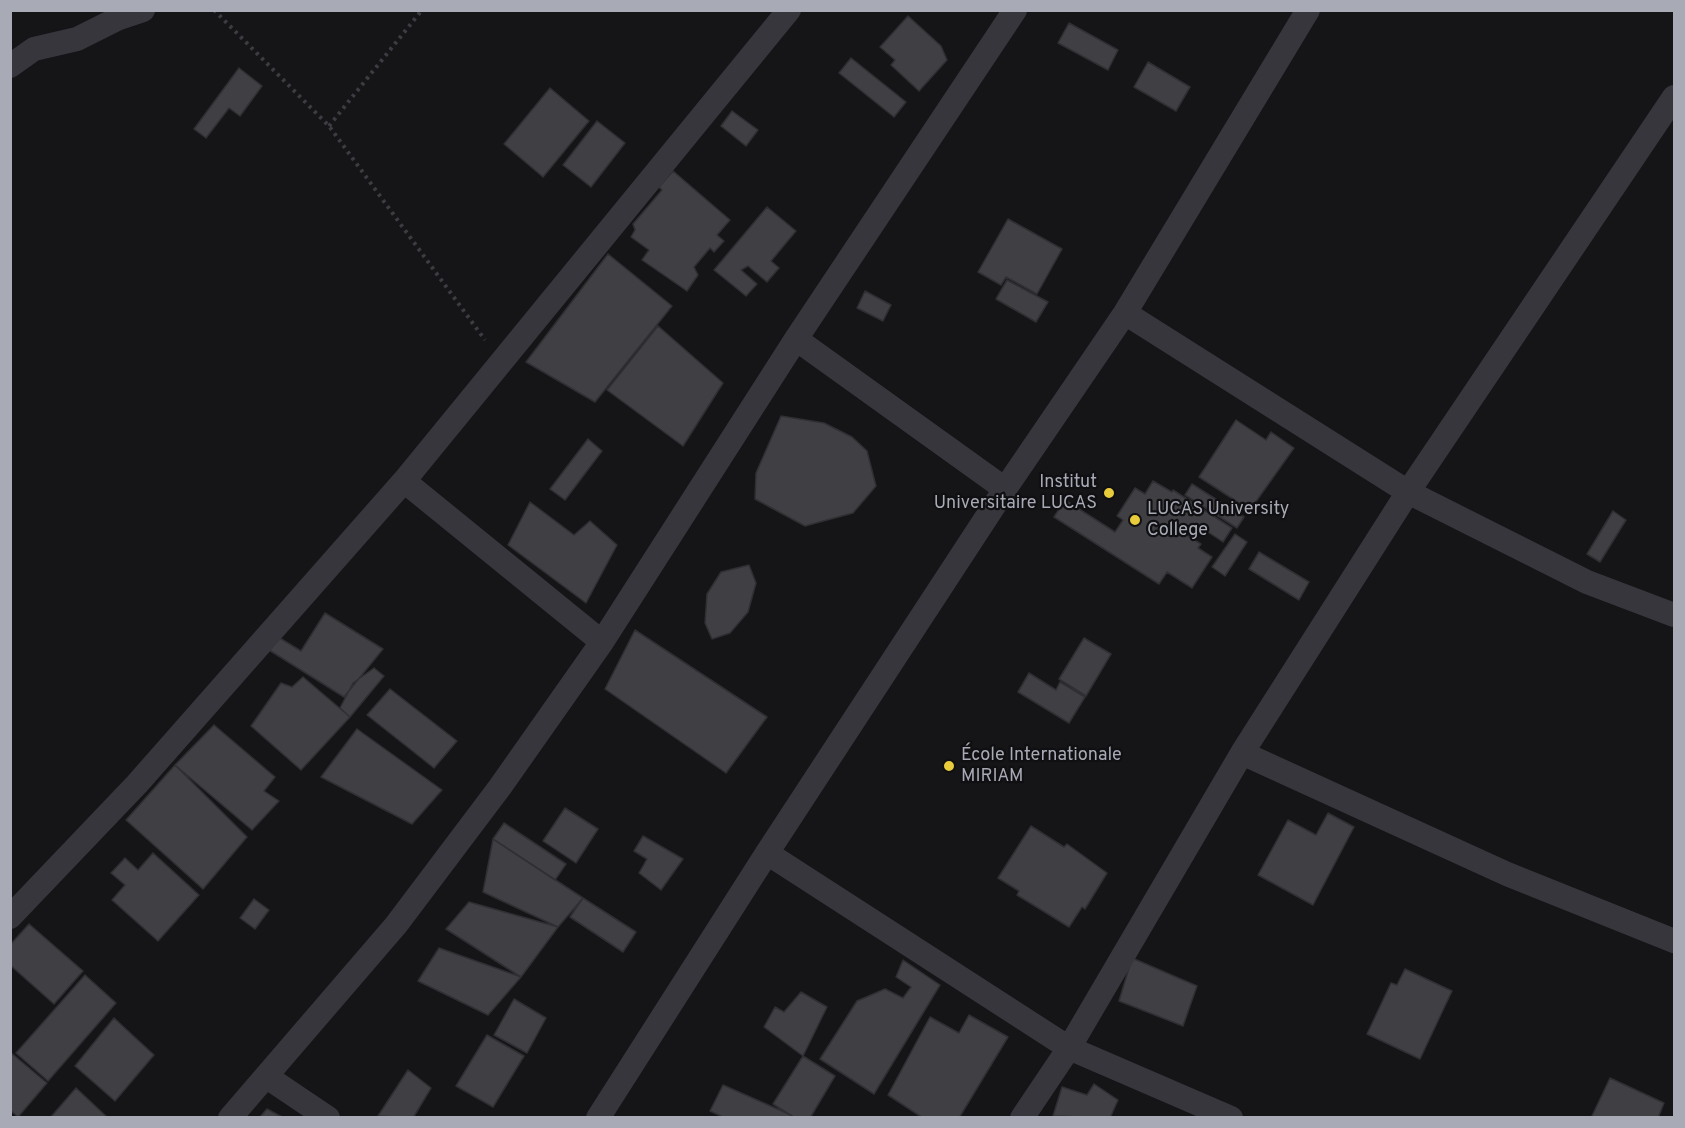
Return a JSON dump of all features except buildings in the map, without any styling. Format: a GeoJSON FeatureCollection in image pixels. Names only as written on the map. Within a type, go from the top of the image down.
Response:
{"type":"FeatureCollection","features":[{"type":"Feature","properties":{"kind":"street"},"geometry":{"type":"LineString","coordinates":[[10,66],[34,49],[76,39],[119,18],[142,10]]}},
{"type":"Feature","properties":{"kind":"street"},"geometry":{"type":"LineString","coordinates":[[10,917],[137,784],[404,481],[789,10]]}},
{"type":"Feature","properties":{"kind":"street"},"geometry":{"type":"LineString","coordinates":[[230,1118],[396,925],[500,787],[602,642],[796,339],[1015,10]]}},
{"type":"Feature","properties":{"kind":"street"},"geometry":{"type":"LineString","coordinates":[[598,1118],[767,853],[1005,489],[1125,313],[1308,10]]}},
{"type":"Feature","properties":{"kind":"street"},"geometry":{"type":"LineString","coordinates":[[1022,1118],[1069,1048],[1242,753],[1408,492],[1674,97]]}},
{"type":"Feature","properties":{"kind":"street"},"geometry":{"type":"LineString","coordinates":[[1125,313],[1408,492],[1587,582],[1674,615]]}},
{"type":"Feature","properties":{"kind":"street"},"geometry":{"type":"LineString","coordinates":[[796,339],[1005,489]]}},
{"type":"Feature","properties":{"kind":"street"},"geometry":{"type":"LineString","coordinates":[[404,481],[602,642]]}},
{"type":"Feature","properties":{"kind":"street"},"geometry":{"type":"LineString","coordinates":[[1242,753],[1507,874],[1674,940]]}},
{"type":"Feature","properties":{"kind":"street"},"geometry":{"type":"LineString","coordinates":[[767,853],[1069,1048],[1231,1118]]}},
{"type":"Feature","properties":{"kind":"street"},"geometry":{"type":"LineString","coordinates":[[267,1077],[328,1118]]}},
{"type":"Feature","properties":{"kind":"path"},"geometry":{"type":"LineString","coordinates":[[214,10],[329,126],[501,362]]}},
{"type":"Feature","properties":{"kind":"path"},"geometry":{"type":"LineString","coordinates":[[329,126],[422,10]]}},
{"type":"Feature","properties":{"kind":"place","name":"Institut Universitaire LUCAS"},"geometry":{"type":"Point","coordinates":[1109,493]}},
{"type":"Feature","properties":{"kind":"place","name":"LUCAS University College"},"geometry":{"type":"Point","coordinates":[1135,520]}},
{"type":"Feature","properties":{"kind":"place","name":"École Internationale MIRIAM"},"geometry":{"type":"Point","coordinates":[949,766]}}]}
